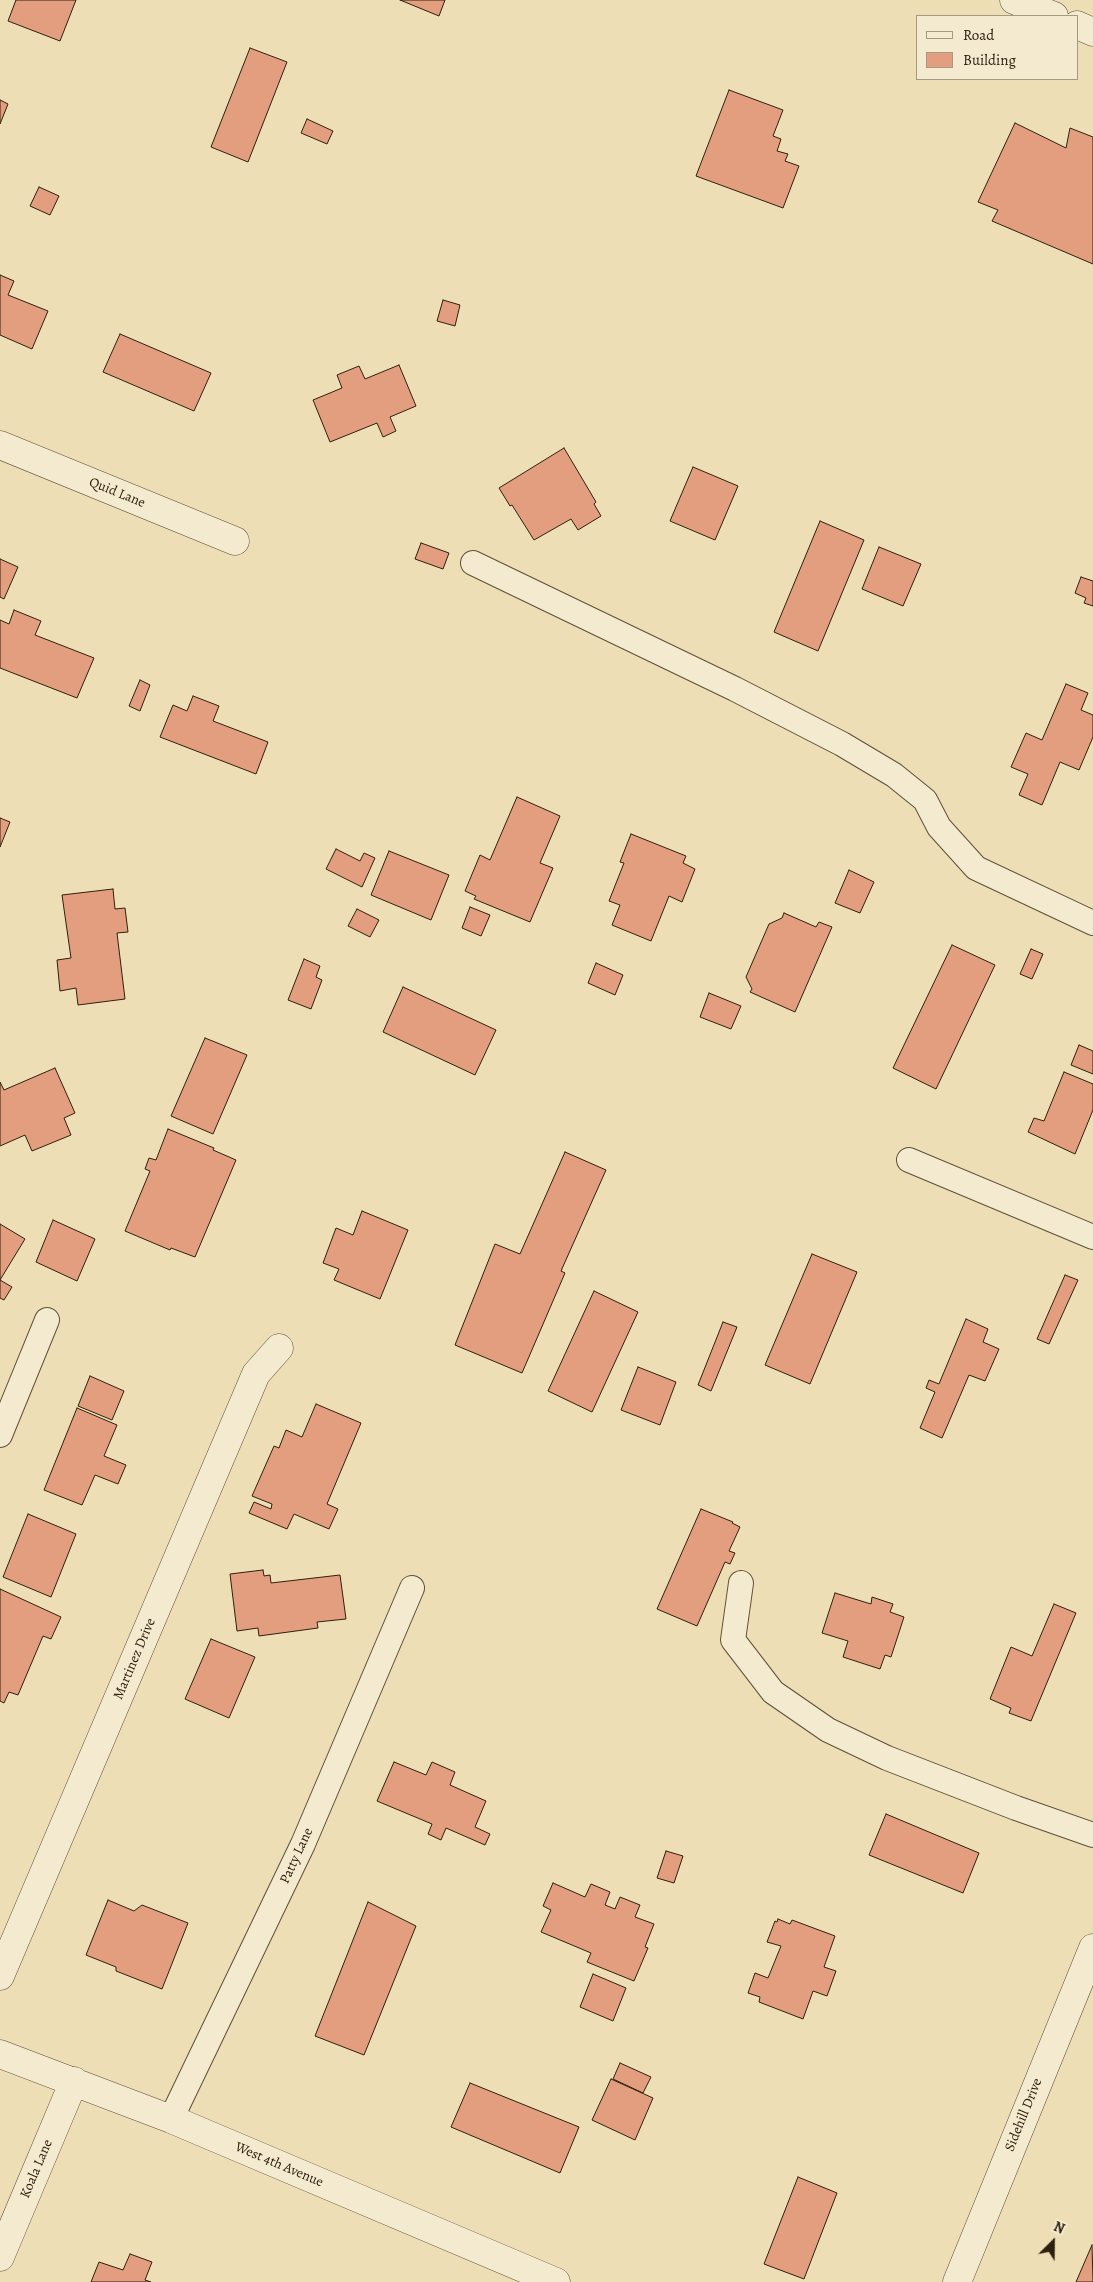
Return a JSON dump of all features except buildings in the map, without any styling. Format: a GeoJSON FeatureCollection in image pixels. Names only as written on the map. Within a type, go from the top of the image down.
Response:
{"type":"FeatureCollection","features":[{"type":"Feature","properties":{"kind":"street"},"geometry":{"type":"LineString","coordinates":[[1014,0],[1052,15]]}},
{"type":"Feature","properties":{"kind":"street"},"geometry":{"type":"LineString","coordinates":[[1078,25],[1093,32]]}},
{"type":"Feature","properties":{"kind":"street","name":"Quid Lane"},"geometry":{"type":"LineString","coordinates":[[0,445],[234,541]]}},
{"type":"Feature","properties":{"kind":"street","name":"Martinez Drive"},"geometry":{"type":"LineString","coordinates":[[0,1976],[256,1374],[279,1348]]}},
{"type":"Feature","properties":{"kind":"street","name":"Sidehill Drive"},"geometry":{"type":"LineString","coordinates":[[957,2282],[1093,1948]]}},
{"type":"Feature","properties":{"kind":"street","name":"West 4th Avenue"},"geometry":{"type":"LineString","coordinates":[[0,2054],[171,2119],[556,2282]]}},
{"type":"Feature","properties":{"kind":"street","name":"Koala Lane"},"geometry":{"type":"LineString","coordinates":[[0,2258],[74,2081]]}},
{"type":"Feature","properties":{"kind":"lane"},"geometry":{"type":"LineString","coordinates":[[474,563],[736,689],[842,744],[894,775],[924,800],[938,827],[976,868],[1093,923]]}},
{"type":"Feature","properties":{"kind":"lane"},"geometry":{"type":"LineString","coordinates":[[909,1160],[1093,1237]]}},
{"type":"Feature","properties":{"kind":"lane"},"geometry":{"type":"LineString","coordinates":[[0,1435],[47,1320]]}},
{"type":"Feature","properties":{"kind":"lane"},"geometry":{"type":"LineString","coordinates":[[741,1584],[732,1640],[773,1692],[828,1730],[887,1758],[1016,1808],[1093,1835]]}},
{"type":"Feature","properties":{"kind":"lane","name":"Patty Lane"},"geometry":{"type":"LineString","coordinates":[[171,2119],[303,1844],[412,1588]]}}]}
